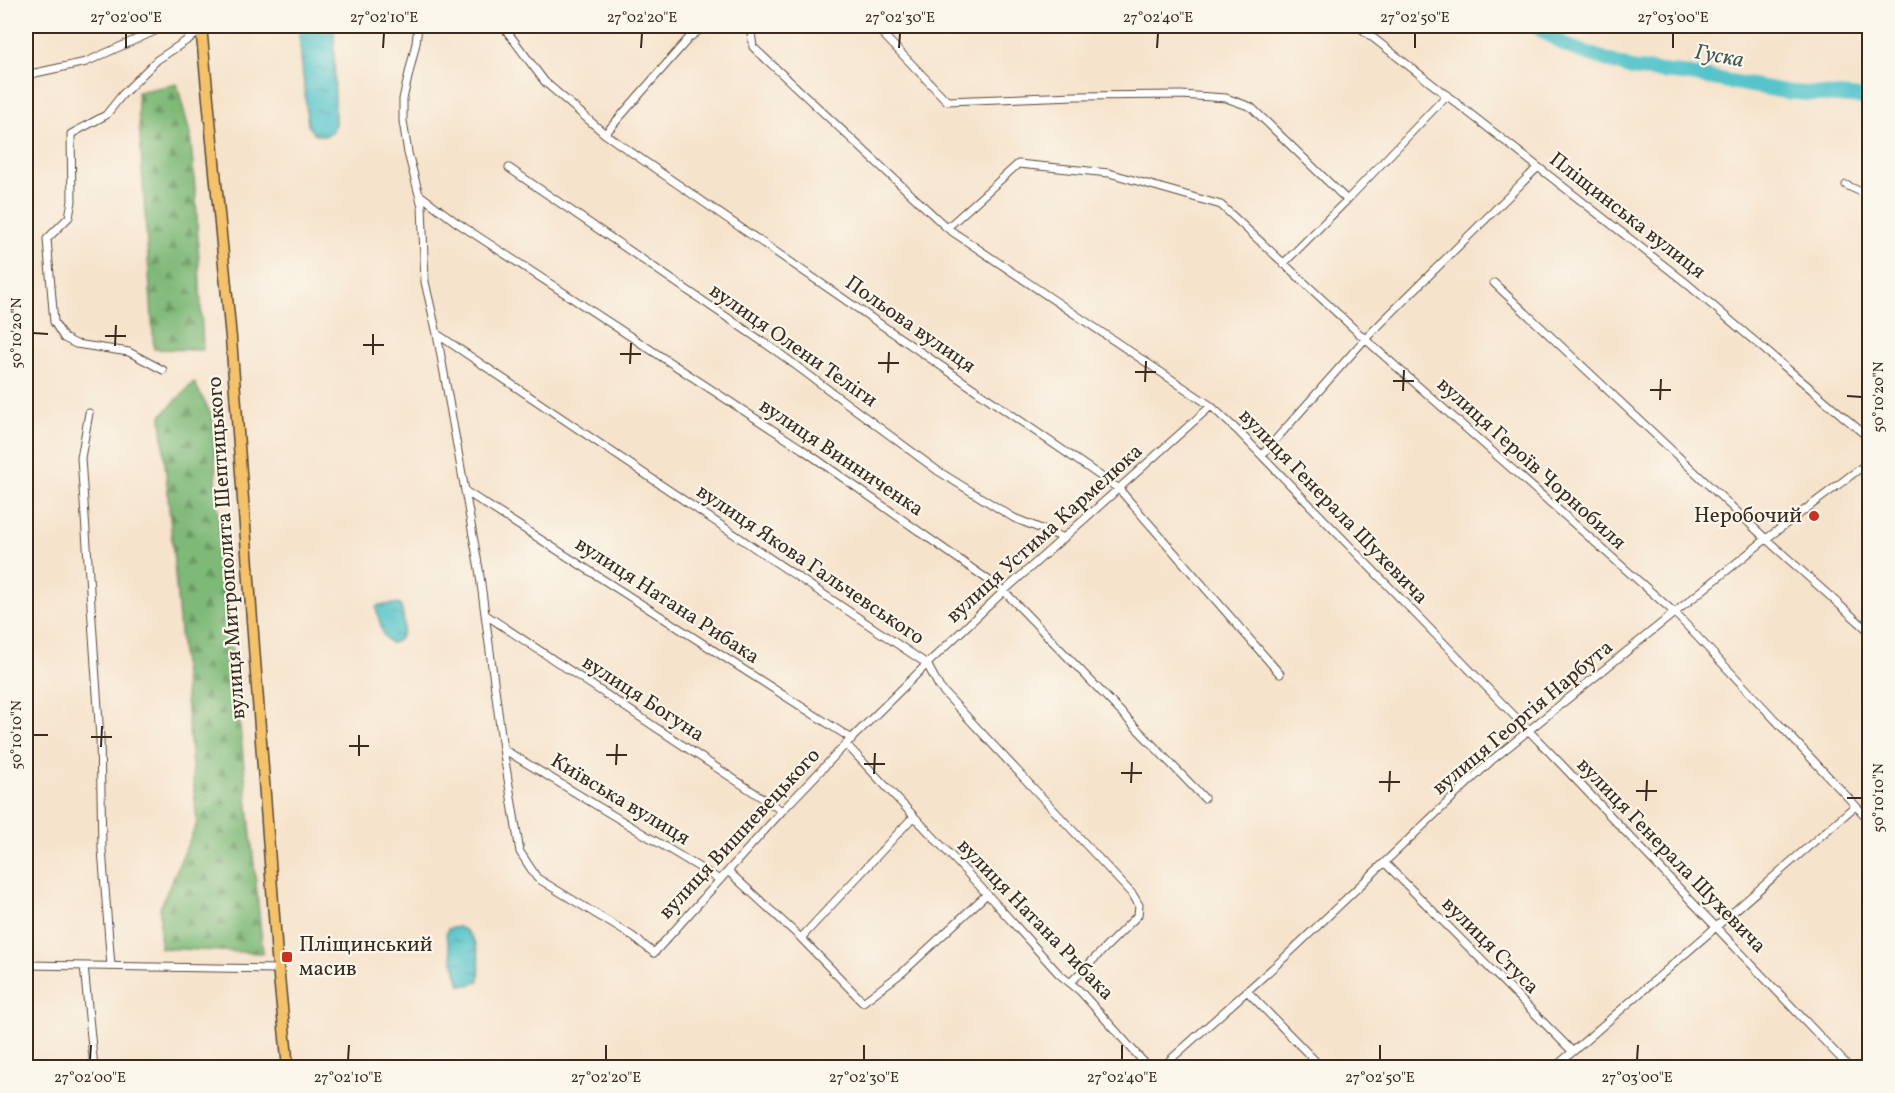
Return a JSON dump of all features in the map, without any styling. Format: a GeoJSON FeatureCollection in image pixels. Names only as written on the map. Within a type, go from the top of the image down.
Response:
{"type":"FeatureCollection","features":[{"type":"Feature","properties":{"kind":"main road","name":"вулиця Митрополита Шептицького"},"geometry":{"type":"LineString","coordinates":[[201,28],[231,338],[278,969],[288,1068]]}},
{"type":"Feature","properties":{"kind":"street"},"geometry":{"type":"LineString","coordinates":[[26,75],[86,62],[166,26]]}},
{"type":"Feature","properties":{"kind":"street"},"geometry":{"type":"LineString","coordinates":[[418,26],[402,111],[405,134],[420,195],[423,215],[425,282],[437,334],[486,615],[503,749]]}},
{"type":"Feature","properties":{"kind":"street","name":"Польова вулиця"},"geometry":{"type":"LineString","coordinates":[[503,26],[545,82],[605,134],[1119,489],[1280,674]]}},
{"type":"Feature","properties":{"kind":"street"},"geometry":{"type":"LineString","coordinates":[[605,134],[689,38],[705,26]]}},
{"type":"Feature","properties":{"kind":"street","name":"вулиця Генерала Шухевича"},"geometry":{"type":"LineString","coordinates":[[750,26],[753,46],[947,228],[1211,406],[1262,455],[1850,1068]]}},
{"type":"Feature","properties":{"kind":"street"},"geometry":{"type":"LineString","coordinates":[[875,26],[947,101],[1181,94],[1226,98],[1251,107],[1347,200]]}},
{"type":"Feature","properties":{"kind":"street","name":"Пліщинська вулиця"},"geometry":{"type":"LineString","coordinates":[[1358,26],[1685,282],[1869,438]]}},
{"type":"Feature","properties":{"kind":"street"},"geometry":{"type":"LineString","coordinates":[[163,370],[129,352],[76,344],[64,338],[54,322],[47,239],[69,217],[72,201],[71,134],[106,115],[122,95],[157,60],[201,28]]}},
{"type":"Feature","properties":{"kind":"street"},"geometry":{"type":"LineString","coordinates":[[1283,264],[1447,95]]}},
{"type":"Feature","properties":{"kind":"street","name":"вулиця Героїв Чорнобиля"},"geometry":{"type":"LineString","coordinates":[[947,228],[1018,164],[1109,173],[1221,205],[1365,339],[1675,614],[1869,821]]}},
{"type":"Feature","properties":{"kind":"street"},"geometry":{"type":"LineString","coordinates":[[1262,455],[1365,339],[1538,167]]}},
{"type":"Feature","properties":{"kind":"street","name":"вулиця Олени Теліги"},"geometry":{"type":"LineString","coordinates":[[509,168],[779,353],[938,471],[1014,518],[1064,538]]}},
{"type":"Feature","properties":{"kind":"street"},"geometry":{"type":"LineString","coordinates":[[1846,185],[1869,196]]}},
{"type":"Feature","properties":{"kind":"street","name":"вулиця Винниченка"},"geometry":{"type":"LineString","coordinates":[[420,195],[456,222],[802,449],[1004,591],[1204,798]]}},
{"type":"Feature","properties":{"kind":"street"},"geometry":{"type":"LineString","coordinates":[[1494,283],[1766,540],[1869,632]]}},
{"type":"Feature","properties":{"kind":"street","name":"вулиця Якова Гальчевського"},"geometry":{"type":"LineString","coordinates":[[437,334],[927,664],[940,688],[1133,895],[1139,905],[1138,915],[1070,983]]}},
{"type":"Feature","properties":{"kind":"street","name":"вулиця Устима Кармелюка"},"geometry":{"type":"LineString","coordinates":[[849,741],[1004,591],[1211,406]]}},
{"type":"Feature","properties":{"kind":"street"},"geometry":{"type":"LineString","coordinates":[[89,413],[81,458],[100,738],[102,849],[111,966]]}},
{"type":"Feature","properties":{"kind":"street","name":"вулиця Георгія Нарбута"},"geometry":{"type":"LineString","coordinates":[[1161,1068],[1385,863],[1492,760],[1766,540],[1869,461]]}},
{"type":"Feature","properties":{"kind":"street","name":"вулиця Натана Рибака"},"geometry":{"type":"LineString","coordinates":[[465,491],[849,741],[914,817],[1036,950],[1080,991],[1149,1068]]}},
{"type":"Feature","properties":{"kind":"street","name":"вулиця Богуна"},"geometry":{"type":"LineString","coordinates":[[486,615],[782,811]]}},
{"type":"Feature","properties":{"kind":"street","name":"вулиця Вишневецького"},"geometry":{"type":"LineString","coordinates":[[503,749],[520,852],[537,878],[632,936],[654,953],[782,811],[849,741]]}},
{"type":"Feature","properties":{"kind":"street","name":"Київська вулиця"},"geometry":{"type":"LineString","coordinates":[[503,749],[720,880]]}},
{"type":"Feature","properties":{"kind":"street"},"geometry":{"type":"LineString","coordinates":[[1554,1068],[1855,806]]}},
{"type":"Feature","properties":{"kind":"street"},"geometry":{"type":"LineString","coordinates":[[801,938],[914,817]]}},
{"type":"Feature","properties":{"kind":"street","name":"вулиця Стуса"},"geometry":{"type":"LineString","coordinates":[[1385,863],[1572,1052]]}},
{"type":"Feature","properties":{"kind":"street"},"geometry":{"type":"LineString","coordinates":[[728,871],[801,938],[863,1002],[903,972],[987,894]]}},
{"type":"Feature","properties":{"kind":"street"},"geometry":{"type":"LineString","coordinates":[[26,965],[278,969]]}},
{"type":"Feature","properties":{"kind":"street"},"geometry":{"type":"LineString","coordinates":[[84,966],[94,1068]]}},
{"type":"Feature","properties":{"kind":"street"},"geometry":{"type":"LineString","coordinates":[[1247,990],[1322,1068]]}},
{"type":"Feature","properties":{"kind":"green space"},"geometry":{"type":"Polygon","coordinates":[[[177,84],[190,134],[196,199],[203,350],[154,349],[137,92],[177,84]]]}},
{"type":"Feature","properties":{"kind":"green space"},"geometry":{"type":"Polygon","coordinates":[[[194,382],[213,418],[218,512],[263,953],[160,948],[160,908],[197,823],[161,416],[194,382]]]}},
{"type":"Feature","properties":{"kind":"water"},"geometry":{"type":"Polygon","coordinates":[[[298,26],[334,26],[335,123],[333,131],[325,136],[314,134],[308,125],[298,26]]]}},
{"type":"Feature","properties":{"kind":"water"},"geometry":{"type":"Polygon","coordinates":[[[379,605],[400,605],[403,628],[396,642],[390,643],[383,634],[376,608],[379,605]]]}},
{"type":"Feature","properties":{"kind":"water"},"geometry":{"type":"Polygon","coordinates":[[[458,927],[470,936],[479,957],[479,980],[472,985],[460,985],[446,935],[448,929],[458,927]]]}},
{"type":"Feature","properties":{"kind":"waterway","name":"Гуска"},"geometry":{"type":"LineString","coordinates":[[1535,26],[1569,47],[1633,69],[1688,74],[1788,92],[1870,98]]}},
{"type":"Feature","properties":{"kind":"place","name":"Неробочий"},"geometry":{"type":"Point","coordinates":[1814,516]}},
{"type":"Feature","properties":{"kind":"place","name":"Пліщинський масив"},"geometry":{"type":"Point","coordinates":[287,957]}}]}
